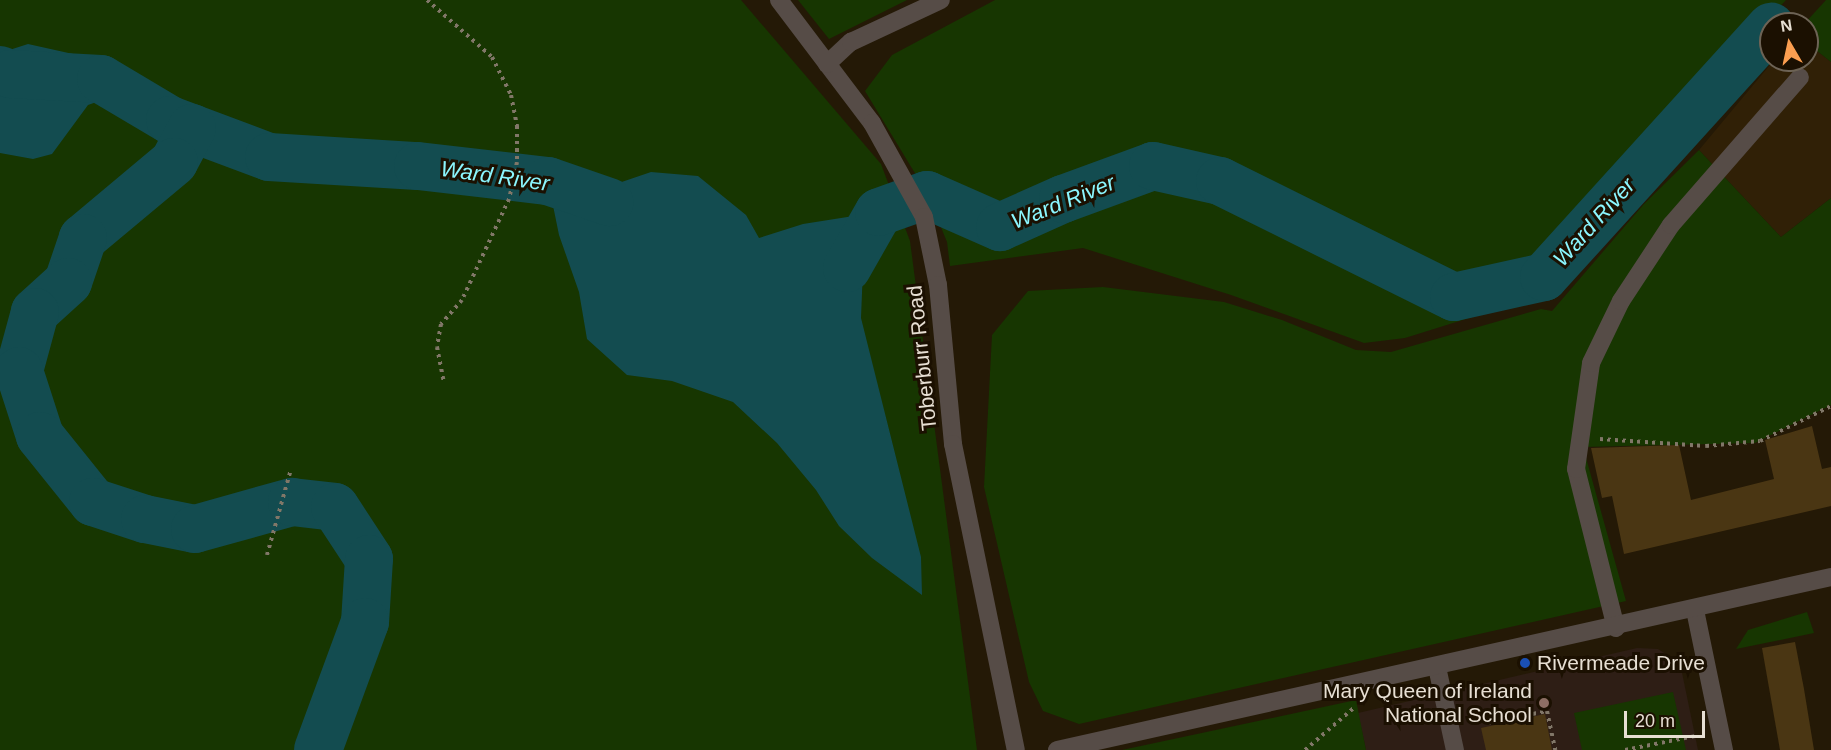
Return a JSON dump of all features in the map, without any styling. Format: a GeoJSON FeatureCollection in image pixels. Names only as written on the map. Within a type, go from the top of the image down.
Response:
{"type":"FeatureCollection","features":[{"type":"Feature","properties":{"kind":"street","name":"Toberburr Road"},"geometry":{"type":"LineString","coordinates":[[778,0],[886,146],[924,217],[938,285],[953,444],[1016,750]]}},
{"type":"Feature","properties":{"kind":"street"},"geometry":{"type":"LineString","coordinates":[[827,64],[851,42],[941,0]]}},
{"type":"Feature","properties":{"kind":"street"},"geometry":{"type":"LineString","coordinates":[[1616,628],[1576,469],[1591,363],[1621,301],[1671,225],[1800,77]]}},
{"type":"Feature","properties":{"kind":"street"},"geometry":{"type":"LineString","coordinates":[[1057,750],[1616,628],[1831,577]]}},
{"type":"Feature","properties":{"kind":"street"},"geometry":{"type":"LineString","coordinates":[[1695,610],[1724,750]]}},
{"type":"Feature","properties":{"kind":"street"},"geometry":{"type":"LineString","coordinates":[[1437,667],[1455,750]]}},
{"type":"Feature","properties":{"kind":"path"},"geometry":{"type":"LineString","coordinates":[[427,0],[492,57],[511,95],[517,126],[517,162],[509,199],[462,300],[441,324],[437,347],[444,382]]}},
{"type":"Feature","properties":{"kind":"path"},"geometry":{"type":"LineString","coordinates":[[1579,437],[1706,446],[1760,441],[1831,408]]}},
{"type":"Feature","properties":{"kind":"path"},"geometry":{"type":"LineString","coordinates":[[267,555],[291,469]]}},
{"type":"Feature","properties":{"kind":"path"},"geometry":{"type":"LineString","coordinates":[[1305,750],[1357,706]]}},
{"type":"Feature","properties":{"kind":"path"},"geometry":{"type":"LineString","coordinates":[[1489,723],[1547,711],[1555,750]]}},
{"type":"Feature","properties":{"kind":"path"},"geometry":{"type":"LineString","coordinates":[[1625,750],[1695,736]]}},
{"type":"Feature","properties":{"kind":"shaded area"},"geometry":{"type":"Polygon","coordinates":[[[1819,52],[1831,62],[1831,198],[1781,237],[1699,150],[1764,72],[1819,72],[1819,52]]]}},
{"type":"Feature","properties":{"kind":"shaded area","name":"Mary Queen of Ireland National School"},"geometry":{"type":"Polygon","coordinates":[[[1637,648],[1658,649],[1680,663],[1698,750],[1366,750],[1358,713],[1637,648]]]}},
{"type":"Feature","properties":{"kind":"green space"},"geometry":{"type":"Polygon","coordinates":[[[0,0],[741,0],[881,164],[910,241],[977,750],[0,750],[0,0]]]}},
{"type":"Feature","properties":{"kind":"green space"},"geometry":{"type":"Polygon","coordinates":[[[798,0],[907,0],[829,39],[798,0]]]}},
{"type":"Feature","properties":{"kind":"green space"},"geometry":{"type":"Polygon","coordinates":[[[995,0],[1786,0],[1775,12],[1759,12],[1759,30],[1547,265],[1531,275],[1533,298],[1405,338],[1364,343],[1231,295],[1083,248],[950,266],[947,242],[927,193],[865,91],[892,55],[995,0]]]}},
{"type":"Feature","properties":{"kind":"green space"},"geometry":{"type":"Polygon","coordinates":[[[1826,0],[1831,0],[1831,62],[1819,52],[1819,12],[1815,12],[1826,0]]]}},
{"type":"Feature","properties":{"kind":"green space"},"geometry":{"type":"Polygon","coordinates":[[[1699,150],[1781,237],[1831,198],[1831,405],[1755,443],[1583,447],[1626,601],[1079,724],[1043,711],[1029,682],[984,487],[992,335],[1028,291],[1103,287],[1224,302],[1282,320],[1356,350],[1391,352],[1541,309],[1552,311],[1644,204],[1699,150]]]}},
{"type":"Feature","properties":{"kind":"green space"},"geometry":{"type":"Polygon","coordinates":[[[1807,612],[1814,633],[1736,649],[1748,630],[1807,612]]]}},
{"type":"Feature","properties":{"kind":"green space"},"geometry":{"type":"Polygon","coordinates":[[[1673,692],[1686,750],[1582,750],[1574,713],[1673,692]]]}},
{"type":"Feature","properties":{"kind":"green space"},"geometry":{"type":"Polygon","coordinates":[[[1356,700],[1366,750],[1122,750],[1356,700]]]}},
{"type":"Feature","properties":{"kind":"water"},"geometry":{"type":"Polygon","coordinates":[[[28,44],[100,60],[140,85],[126,111],[105,99],[88,105],[52,154],[33,159],[0,153],[0,53],[28,44]]]}},
{"type":"Feature","properties":{"kind":"water"},"geometry":{"type":"Polygon","coordinates":[[[651,172],[698,176],[746,215],[759,238],[803,224],[879,212],[863,268],[861,318],[921,557],[922,595],[872,558],[839,526],[816,490],[777,443],[733,402],[672,381],[627,375],[587,339],[579,292],[559,235],[548,181],[604,188],[651,172]]]}},
{"type":"Feature","properties":{"kind":"building"},"geometry":{"type":"Polygon","coordinates":[[[1812,426],[1822,469],[1831,467],[1831,506],[1624,554],[1612,496],[1602,498],[1591,448],[1679,445],[1691,500],[1774,479],[1765,440],[1812,426]]]}},
{"type":"Feature","properties":{"kind":"building"},"geometry":{"type":"Polygon","coordinates":[[[1795,642],[1814,750],[1780,750],[1762,648],[1795,642]]]}},
{"type":"Feature","properties":{"kind":"building"},"geometry":{"type":"Polygon","coordinates":[[[1545,714],[1552,750],[1486,750],[1481,728],[1545,714]]]}},
{"type":"Feature","properties":{"kind":"waterway","name":"Ward River"},"geometry":{"type":"LineString","coordinates":[[847,268],[879,212],[927,195],[1000,227],[1063,199],[1153,166],[1220,181],[1454,297],[1544,277],[1759,40]]}},
{"type":"Feature","properties":{"kind":"waterway","name":"Ward River"},"geometry":{"type":"LineString","coordinates":[[0,70],[10,74],[101,79],[170,120],[269,157],[418,166],[548,181],[609,202]]}},
{"type":"Feature","properties":{"kind":"waterway"},"geometry":{"type":"LineString","coordinates":[[192,128],[174,162],[83,238],[68,282],[35,312],[19,371],[40,436],[93,502],[145,519],[195,529],[292,502],[335,507],[369,559],[365,622],[318,750]]}},
{"type":"Feature","properties":{"kind":"place","name":"Rivermeade Drive"},"geometry":{"type":"Point","coordinates":[1525,663]}},
{"type":"Feature","properties":{"kind":"place","name":"Mary Queen of Ireland National School"},"geometry":{"type":"Point","coordinates":[1544,703]}}]}
